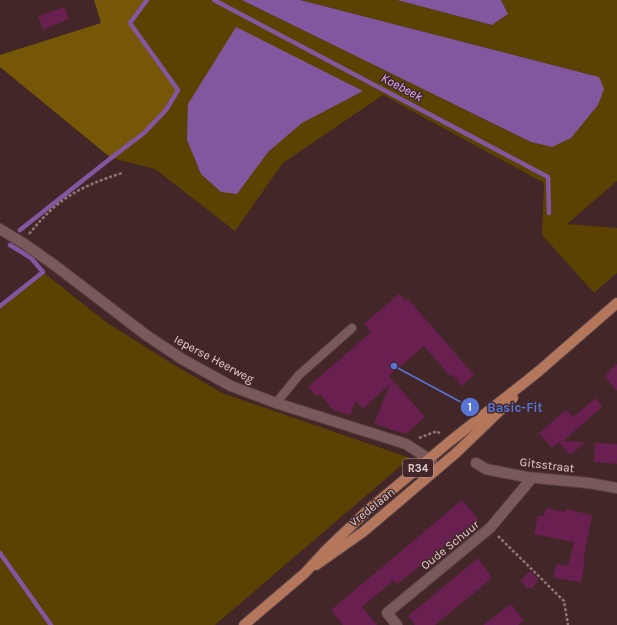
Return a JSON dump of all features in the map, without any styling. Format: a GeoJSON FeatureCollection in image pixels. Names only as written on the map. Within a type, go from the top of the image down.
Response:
{"type":"FeatureCollection","features":[{"type":"Feature","properties":{"kind":"main road","name":"Vredelaan"},"geometry":{"type":"LineString","coordinates":[[244,625],[304,573],[368,510],[429,458],[538,371],[617,303]]}},
{"type":"Feature","properties":{"kind":"main road","name":"Vredelaan"},"geometry":{"type":"LineString","coordinates":[[304,573],[334,554],[363,532],[438,469],[494,418],[538,371]]}},
{"type":"Feature","properties":{"kind":"street","name":"Ieperse Heerweg"},"geometry":{"type":"LineString","coordinates":[[0,228],[57,267],[146,335],[182,359],[231,386],[276,403],[406,444],[429,458],[438,469]]}},
{"type":"Feature","properties":{"kind":"street","name":"Gitsstraat"},"geometry":{"type":"LineString","coordinates":[[476,463],[486,470],[532,478],[589,483],[617,488]]}},
{"type":"Feature","properties":{"kind":"street","name":"Oude Schuur"},"geometry":{"type":"LineString","coordinates":[[397,625],[387,613],[490,528],[532,478]]}},
{"type":"Feature","properties":{"kind":"lane"},"geometry":{"type":"LineString","coordinates":[[276,403],[299,376],[352,328]]}},
{"type":"Feature","properties":{"kind":"path"},"geometry":{"type":"LineString","coordinates":[[22,242],[42,218],[61,201],[84,187],[122,173]]}},
{"type":"Feature","properties":{"kind":"path"},"geometry":{"type":"LineString","coordinates":[[406,444],[437,431],[448,443]]}},
{"type":"Feature","properties":{"kind":"path"},"geometry":{"type":"LineString","coordinates":[[490,528],[564,601],[568,625]]}},
{"type":"Feature","properties":{"kind":"shaded area"},"geometry":{"type":"Polygon","coordinates":[[[94,0],[147,0],[130,23],[178,90],[166,110],[144,133],[111,158],[0,67],[0,55],[101,23],[94,0]]]}},
{"type":"Feature","properties":{"kind":"shaded area"},"geometry":{"type":"Polygon","coordinates":[[[147,0],[242,0],[531,142],[552,147],[599,77],[300,0],[397,0],[492,25],[508,14],[501,0],[617,0],[617,181],[567,224],[617,228],[617,273],[594,293],[542,235],[544,183],[383,95],[283,163],[235,231],[155,169],[111,158],[144,133],[178,90],[130,23],[147,0]]]}},
{"type":"Feature","properties":{"kind":"shaded area"},"geometry":{"type":"Polygon","coordinates":[[[242,0],[300,0],[599,77],[604,89],[598,105],[571,138],[552,147],[531,142],[242,0]]]}},
{"type":"Feature","properties":{"kind":"shaded area"},"geometry":{"type":"Polygon","coordinates":[[[397,0],[501,0],[508,14],[492,25],[397,0]]]}},
{"type":"Feature","properties":{"kind":"shaded area"},"geometry":{"type":"Polygon","coordinates":[[[236,27],[363,91],[302,123],[268,152],[237,194],[221,192],[201,174],[187,140],[188,104],[236,27]]]}},
{"type":"Feature","properties":{"kind":"shaded area"},"geometry":{"type":"Polygon","coordinates":[[[43,272],[106,322],[222,393],[410,458],[215,625],[0,625],[0,306],[43,272]]]}},
{"type":"Feature","properties":{"kind":"building"},"geometry":{"type":"Polygon","coordinates":[[[64,7],[69,19],[43,30],[38,16],[64,7]]]}},
{"type":"Feature","properties":{"kind":"building"},"geometry":{"type":"Polygon","coordinates":[[[399,294],[406,301],[408,299],[474,375],[462,386],[452,374],[450,376],[424,346],[389,376],[425,417],[406,434],[374,424],[390,384],[363,409],[356,401],[350,415],[334,411],[320,394],[316,396],[308,387],[371,332],[364,324],[399,294]]]}},
{"type":"Feature","properties":{"kind":"building"},"geometry":{"type":"Polygon","coordinates":[[[617,364],[617,391],[604,376],[617,364]]]}},
{"type":"Feature","properties":{"kind":"building"},"geometry":{"type":"Polygon","coordinates":[[[596,398],[602,407],[563,441],[586,442],[570,455],[559,442],[552,448],[539,433],[566,410],[573,417],[596,398]]]}},
{"type":"Feature","properties":{"kind":"building"},"geometry":{"type":"Polygon","coordinates":[[[595,443],[617,444],[617,464],[594,462],[595,443]]]}},
{"type":"Feature","properties":{"kind":"building"},"geometry":{"type":"Polygon","coordinates":[[[462,500],[478,519],[397,584],[394,580],[362,607],[377,625],[343,625],[331,610],[462,500]]]}},
{"type":"Feature","properties":{"kind":"building"},"geometry":{"type":"Polygon","coordinates":[[[546,508],[565,512],[566,509],[592,515],[583,562],[585,562],[581,582],[553,578],[556,564],[568,566],[574,542],[534,534],[538,515],[544,516],[546,508]]]}},
{"type":"Feature","properties":{"kind":"building"},"geometry":{"type":"Polygon","coordinates":[[[478,558],[492,578],[435,625],[415,625],[408,616],[478,558]]]}},
{"type":"Feature","properties":{"kind":"building"},"geometry":{"type":"Polygon","coordinates":[[[530,571],[539,580],[532,588],[527,588],[520,581],[530,571]]]}},
{"type":"Feature","properties":{"kind":"building"},"geometry":{"type":"Polygon","coordinates":[[[511,604],[524,621],[518,625],[483,625],[511,604]]]}},
{"type":"Feature","properties":{"kind":"waterway"},"geometry":{"type":"LineString","coordinates":[[20,230],[144,133],[166,110],[178,90],[130,23],[147,0]]}},
{"type":"Feature","properties":{"kind":"waterway","name":"Koebeek"},"geometry":{"type":"LineString","coordinates":[[214,0],[548,177],[549,213]]}},
{"type":"Feature","properties":{"kind":"waterway"},"geometry":{"type":"LineString","coordinates":[[0,306],[43,272],[31,258],[10,245]]}},
{"type":"Feature","properties":{"kind":"waterway"},"geometry":{"type":"LineString","coordinates":[[0,553],[51,625]]}},
{"type":"Feature","properties":{"kind":"place","name":"Basic-Fit"},"geometry":{"type":"Point","coordinates":[394,366]}}]}
